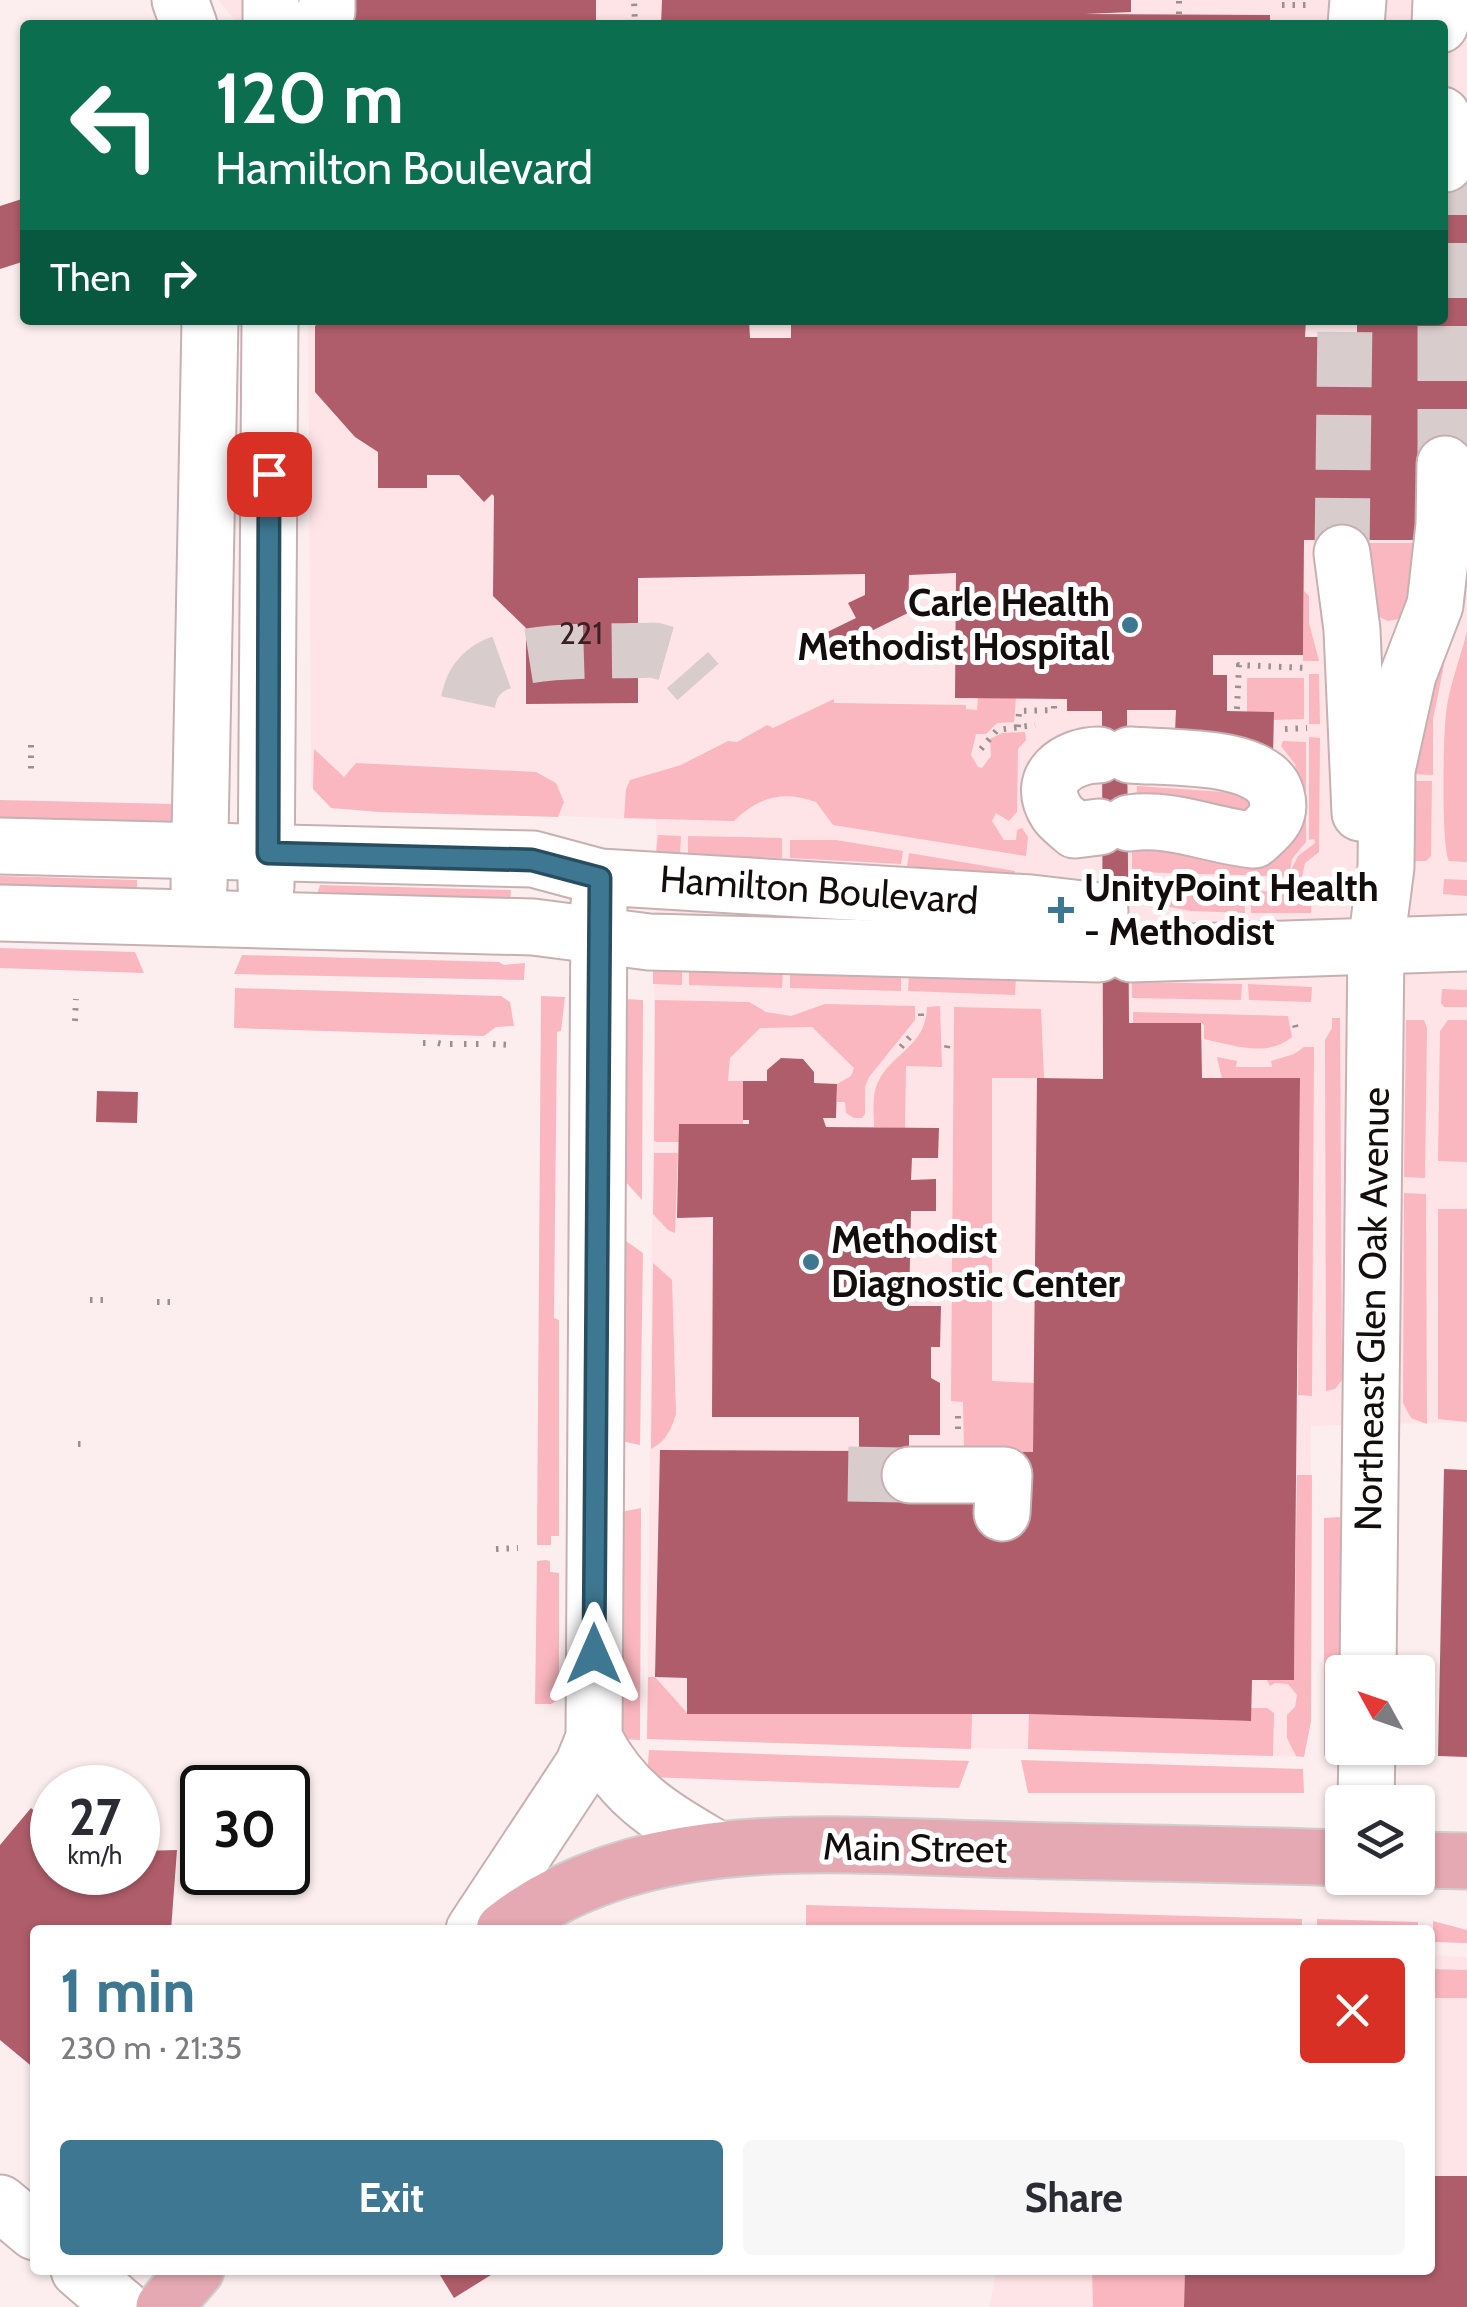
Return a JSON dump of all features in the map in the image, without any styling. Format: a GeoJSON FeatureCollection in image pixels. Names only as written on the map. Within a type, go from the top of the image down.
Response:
{"type":"FeatureCollection","features":[{"type":"Feature","properties":{"kind":"main road","name":"Main Street"},"geometry":{"type":"LineString","coordinates":[[512,1925],[552,1899],[598,1879],[666,1857],[718,1850],[858,1847],[1325,1858]]}},
{"type":"Feature","properties":{"kind":"main road"},"geometry":{"type":"LineString","coordinates":[[1435,1860],[1467,1861]]}},
{"type":"Feature","properties":{"kind":"main road"},"geometry":{"type":"LineString","coordinates":[[164,2307],[192,2275]]}},
{"type":"Feature","properties":{"kind":"street"},"geometry":{"type":"LineString","coordinates":[[198,918],[210,325]]}},
{"type":"Feature","properties":{"kind":"street"},"geometry":{"type":"LineString","coordinates":[[265,920],[270,325]]}},
{"type":"Feature","properties":{"kind":"street","name":"Northeast Glen Oak Avenue"},"geometry":{"type":"LineString","coordinates":[[1368,1655],[1376,945],[1386,867],[1387,770],[1408,675],[1435,605],[1444,525],[1445,464]]}},
{"type":"Feature","properties":{"kind":"street","name":"Northeast Glen Oak Avenue"},"geometry":{"type":"LineString","coordinates":[[1342,553],[1352,630],[1363,848],[1376,945]]}},
{"type":"Feature","properties":{"kind":"street"},"geometry":{"type":"LineString","coordinates":[[1078,755],[1115,755],[1214,761],[1256,770],[1275,789],[1279,804],[1276,820],[1254,840],[1149,820],[1075,830],[1057,813],[1050,793],[1057,769],[1078,755]]}},
{"type":"Feature","properties":{"kind":"street","name":"Hamilton Boulevard"},"geometry":{"type":"LineString","coordinates":[[0,846],[532,860],[600,878],[1031,903],[1115,934]]}},
{"type":"Feature","properties":{"kind":"street"},"geometry":{"type":"LineString","coordinates":[[477,1925],[583,1765],[594,1738],[600,878]]}},
{"type":"Feature","properties":{"kind":"street","name":"Hamilton Boulevard"},"geometry":{"type":"LineString","coordinates":[[0,913],[533,927],[599,938],[1115,934],[1281,949],[1467,943]]}},
{"type":"Feature","properties":{"kind":"street"},"geometry":{"type":"LineString","coordinates":[[910,1475],[1004,1476],[1002,1512]]}},
{"type":"Feature","properties":{"kind":"street"},"geometry":{"type":"LineString","coordinates":[[594,1738],[615,1776],[644,1805],[718,1850]]}},
{"type":"Feature","properties":{"kind":"street"},"geometry":{"type":"LineString","coordinates":[[0,2202],[30,2228]]}},
{"type":"Feature","properties":{"kind":"street"},"geometry":{"type":"LineString","coordinates":[[85,2275],[122,2307]]}},
{"type":"Feature","properties":{"kind":"path"},"geometry":{"type":"LineString","coordinates":[[1179,0],[1179,14]]}},
{"type":"Feature","properties":{"kind":"path"},"geometry":{"type":"LineString","coordinates":[[1282,5],[1340,10]]}},
{"type":"Feature","properties":{"kind":"path"},"geometry":{"type":"LineString","coordinates":[[1237,709],[1238,666],[1309,668]]}},
{"type":"Feature","properties":{"kind":"path"},"geometry":{"type":"LineString","coordinates":[[981,749],[997,730],[1020,726],[1018,711],[1054,710],[1054,698]]}},
{"type":"Feature","properties":{"kind":"path"},"geometry":{"type":"LineString","coordinates":[[1285,729],[1307,728]]}},
{"type":"Feature","properties":{"kind":"path"},"geometry":{"type":"LineString","coordinates":[[31,745],[31,771]]}},
{"type":"Feature","properties":{"kind":"path"},"geometry":{"type":"LineString","coordinates":[[75,1021],[76,999]]}},
{"type":"Feature","properties":{"kind":"path"},"geometry":{"type":"LineString","coordinates":[[1295,1024],[1298,1034]]}},
{"type":"Feature","properties":{"kind":"path"},"geometry":{"type":"LineString","coordinates":[[901,1047],[914,1032]]}},
{"type":"Feature","properties":{"kind":"path"},"geometry":{"type":"LineString","coordinates":[[494,1044],[512,1045]]}},
{"type":"Feature","properties":{"kind":"path"},"geometry":{"type":"LineString","coordinates":[[90,1300],[106,1300]]}},
{"type":"Feature","properties":{"kind":"path"},"geometry":{"type":"LineString","coordinates":[[156,1302],[176,1302]]}},
{"type":"Feature","properties":{"kind":"path"},"geometry":{"type":"LineString","coordinates":[[496,1548],[518,1548]]}},
{"type":"Feature","properties":{"kind":"shaded area","name":"UnityPoint Health - Methodist"},"geometry":{"type":"Polygon","coordinates":[[[218,0],[1467,0],[1467,1422],[1311,1426],[1311,1721],[1304,1757],[647,1739],[656,820],[332,807],[311,786],[308,325],[1448,325],[1448,20],[235,20],[218,0]]]}},
{"type":"Feature","properties":{"kind":"shaded area"},"geometry":{"type":"Polygon","coordinates":[[[1355,543],[1420,543],[1430,547],[1405,618],[1388,621],[1375,615],[1355,543]]]}},
{"type":"Feature","properties":{"kind":"shaded area"},"geometry":{"type":"Polygon","coordinates":[[[1304,591],[1309,596],[1309,623],[1319,661],[1303,661],[1304,591]]]}},
{"type":"Feature","properties":{"kind":"shaded area"},"geometry":{"type":"Polygon","coordinates":[[[1467,631],[1467,862],[1449,861],[1446,852],[1444,737],[1451,687],[1467,631]]]}},
{"type":"Feature","properties":{"kind":"shaded area"},"geometry":{"type":"Polygon","coordinates":[[[1438,664],[1444,665],[1433,719],[1433,775],[1409,774],[1438,664]]]}},
{"type":"Feature","properties":{"kind":"shaded area"},"geometry":{"type":"Polygon","coordinates":[[[1309,674],[1319,674],[1320,724],[1309,724],[1309,674]]]}},
{"type":"Feature","properties":{"kind":"shaded area"},"geometry":{"type":"Polygon","coordinates":[[[1247,678],[1304,678],[1304,719],[1273,720],[1247,713],[1247,678]]]}},
{"type":"Feature","properties":{"kind":"shaded area"},"geometry":{"type":"Polygon","coordinates":[[[978,698],[1016,698],[1014,722],[997,723],[986,734],[976,734],[971,755],[982,768],[991,756],[990,739],[1002,733],[1025,732],[1026,740],[1018,749],[1017,812],[1009,821],[996,813],[992,821],[1004,840],[1016,840],[1017,830],[1022,828],[1028,837],[1026,856],[833,825],[816,802],[804,798],[782,796],[762,801],[734,821],[624,818],[630,780],[681,765],[728,741],[737,742],[767,725],[773,728],[834,699],[834,703],[966,705],[966,709],[977,710],[978,698]]]}},
{"type":"Feature","properties":{"kind":"shaded area"},"geometry":{"type":"Polygon","coordinates":[[[1309,737],[1320,738],[1319,852],[1305,863],[1302,877],[1132,872],[1132,844],[1166,841],[1300,790],[1295,764],[1281,746],[1283,741],[1306,742],[1306,842],[1292,859],[1290,872],[1298,856],[1315,843],[1314,839],[1309,840],[1309,737]]]}},
{"type":"Feature","properties":{"kind":"shaded area"},"geometry":{"type":"Polygon","coordinates":[[[314,749],[344,777],[356,763],[536,772],[556,783],[564,802],[558,817],[331,808],[313,789],[314,749]]]}},
{"type":"Feature","properties":{"kind":"shaded area"},"geometry":{"type":"Polygon","coordinates":[[[1408,781],[1432,781],[1431,856],[1426,861],[1410,861],[1408,781]]]}},
{"type":"Feature","properties":{"kind":"shaded area"},"geometry":{"type":"Polygon","coordinates":[[[1137,786],[1239,793],[1251,800],[1254,813],[1136,810],[1137,786]]]}},
{"type":"Feature","properties":{"kind":"shaded area"},"geometry":{"type":"Polygon","coordinates":[[[0,800],[174,804],[177,822],[0,817],[0,800]]]}},
{"type":"Feature","properties":{"kind":"shaded area"},"geometry":{"type":"Polygon","coordinates":[[[658,835],[681,836],[680,855],[656,852],[658,835]]]}},
{"type":"Feature","properties":{"kind":"shaded area"},"geometry":{"type":"Polygon","coordinates":[[[688,836],[782,838],[782,858],[688,856],[688,836]]]}},
{"type":"Feature","properties":{"kind":"shaded area"},"geometry":{"type":"Polygon","coordinates":[[[790,840],[836,840],[903,851],[901,864],[790,858],[790,840]]]}},
{"type":"Feature","properties":{"kind":"shaded area"},"geometry":{"type":"Polygon","coordinates":[[[909,853],[1015,871],[1013,881],[907,866],[909,853]]]}},
{"type":"Feature","properties":{"kind":"shaded area"},"geometry":{"type":"Polygon","coordinates":[[[0,876],[137,880],[137,893],[0,889],[0,876]]]}},
{"type":"Feature","properties":{"kind":"shaded area"},"geometry":{"type":"Polygon","coordinates":[[[1444,879],[1467,880],[1467,896],[1443,894],[1444,879]]]}},
{"type":"Feature","properties":{"kind":"shaded area"},"geometry":{"type":"Polygon","coordinates":[[[320,885],[511,890],[510,902],[316,898],[320,885]]]}},
{"type":"Feature","properties":{"kind":"shaded area"},"geometry":{"type":"Polygon","coordinates":[[[1131,887],[1244,892],[1245,913],[1191,911],[1132,900],[1131,887]]]}},
{"type":"Feature","properties":{"kind":"shaded area"},"geometry":{"type":"Polygon","coordinates":[[[1251,891],[1312,892],[1311,913],[1251,913],[1251,891]]]}},
{"type":"Feature","properties":{"kind":"shaded area"},"geometry":{"type":"Polygon","coordinates":[[[0,948],[135,952],[144,973],[0,968],[0,948]]]}},
{"type":"Feature","properties":{"kind":"shaded area"},"geometry":{"type":"Polygon","coordinates":[[[242,955],[525,963],[524,980],[234,974],[242,955]]]}},
{"type":"Feature","properties":{"kind":"shaded area"},"geometry":{"type":"Polygon","coordinates":[[[682,969],[682,985],[653,984],[653,970],[682,969]]]}},
{"type":"Feature","properties":{"kind":"shaded area"},"geometry":{"type":"Polygon","coordinates":[[[689,969],[783,971],[782,988],[689,985],[689,969]]]}},
{"type":"Feature","properties":{"kind":"shaded area"},"geometry":{"type":"Polygon","coordinates":[[[790,971],[901,974],[901,991],[790,988],[790,971]]]}},
{"type":"Feature","properties":{"kind":"shaded area"},"geometry":{"type":"Polygon","coordinates":[[[909,974],[1016,978],[1015,995],[908,991],[909,974]]]}},
{"type":"Feature","properties":{"kind":"shaded area"},"geometry":{"type":"Polygon","coordinates":[[[1132,982],[1242,984],[1241,1000],[1132,998],[1132,982]]]}},
{"type":"Feature","properties":{"kind":"shaded area"},"geometry":{"type":"Polygon","coordinates":[[[1248,984],[1312,987],[1311,1002],[1249,1000],[1248,984]]]}},
{"type":"Feature","properties":{"kind":"shaded area"},"geometry":{"type":"Polygon","coordinates":[[[235,988],[501,996],[510,1002],[514,1026],[496,1027],[484,1036],[234,1028],[235,988]]]}},
{"type":"Feature","properties":{"kind":"shaded area"},"geometry":{"type":"Polygon","coordinates":[[[1442,989],[1467,990],[1467,1007],[1444,1007],[1442,989]]]}},
{"type":"Feature","properties":{"kind":"shaded area"},"geometry":{"type":"Polygon","coordinates":[[[541,996],[565,997],[561,1031],[557,1032],[554,1318],[559,1320],[559,1536],[551,1536],[551,1545],[537,1545],[541,996]]]}},
{"type":"Feature","properties":{"kind":"shaded area"},"geometry":{"type":"Polygon","coordinates":[[[625,999],[643,1000],[642,1200],[623,1179],[625,999]]]}},
{"type":"Feature","properties":{"kind":"shaded area"},"geometry":{"type":"Polygon","coordinates":[[[655,1000],[749,1002],[766,1012],[791,1016],[825,1004],[915,1006],[915,1020],[869,1077],[862,1118],[846,1113],[845,1102],[837,1102],[837,1084],[851,1076],[854,1068],[812,1027],[760,1028],[730,1058],[728,1081],[743,1081],[743,1124],[679,1124],[679,1142],[657,1142],[655,1000]]]}},
{"type":"Feature","properties":{"kind":"shaded area"},"geometry":{"type":"Polygon","coordinates":[[[940,1006],[942,1067],[906,1066],[905,1128],[874,1127],[874,1096],[882,1076],[914,1042],[927,1007],[940,1006]]]}},
{"type":"Feature","properties":{"kind":"shaded area"},"geometry":{"type":"Polygon","coordinates":[[[954,1007],[1041,1009],[1044,1078],[992,1078],[992,1381],[1034,1383],[1033,1452],[964,1451],[963,1402],[951,1401],[954,1007]]]}},
{"type":"Feature","properties":{"kind":"shaded area"},"geometry":{"type":"Polygon","coordinates":[[[1133,1012],[1288,1016],[1292,1037],[1272,1047],[1238,1047],[1204,1039],[1201,1023],[1133,1023],[1133,1012]]]}},
{"type":"Feature","properties":{"kind":"shaded area"},"geometry":{"type":"Polygon","coordinates":[[[1332,1018],[1340,1018],[1342,1380],[1335,1389],[1326,1391],[1325,1040],[1332,1028],[1332,1018]]]}},
{"type":"Feature","properties":{"kind":"shaded area"},"geometry":{"type":"Polygon","coordinates":[[[1406,1020],[1424,1020],[1427,1028],[1425,1178],[1404,1177],[1406,1020]]]}},
{"type":"Feature","properties":{"kind":"shaded area"},"geometry":{"type":"Polygon","coordinates":[[[1448,1020],[1467,1020],[1467,1162],[1438,1161],[1440,1031],[1448,1020]]]}},
{"type":"Feature","properties":{"kind":"shaded area"},"geometry":{"type":"Polygon","coordinates":[[[1304,1047],[1314,1047],[1312,1396],[1298,1395],[1300,1079],[1222,1079],[1217,1057],[1237,1061],[1236,1067],[1272,1067],[1271,1061],[1304,1047]]]}},
{"type":"Feature","properties":{"kind":"shaded area"},"geometry":{"type":"Polygon","coordinates":[[[654,1153],[678,1153],[675,1233],[653,1214],[654,1153]]]}},
{"type":"Feature","properties":{"kind":"shaded area"},"geometry":{"type":"Polygon","coordinates":[[[1404,1193],[1426,1194],[1427,1424],[1411,1418],[1403,1403],[1404,1193]]]}},
{"type":"Feature","properties":{"kind":"shaded area"},"geometry":{"type":"Polygon","coordinates":[[[1438,1209],[1467,1209],[1467,1422],[1438,1419],[1438,1209]]]}},
{"type":"Feature","properties":{"kind":"shaded area"},"geometry":{"type":"Polygon","coordinates":[[[622,1242],[643,1253],[640,1445],[621,1441],[622,1242]]]}},
{"type":"Feature","properties":{"kind":"shaded area"},"geometry":{"type":"Polygon","coordinates":[[[653,1263],[672,1280],[676,1414],[667,1434],[651,1449],[653,1263]]]}},
{"type":"Feature","properties":{"kind":"shaded area"},"geometry":{"type":"Polygon","coordinates":[[[1297,1475],[1312,1475],[1311,1721],[1304,1757],[1296,1756],[1287,1738],[1287,1715],[1295,1707],[1297,1695],[1288,1684],[1270,1686],[1267,1680],[1294,1680],[1297,1475]]]}},
{"type":"Feature","properties":{"kind":"shaded area"},"geometry":{"type":"Polygon","coordinates":[[[641,1508],[640,1740],[620,1739],[621,1512],[641,1508]]]}},
{"type":"Feature","properties":{"kind":"shaded area"},"geometry":{"type":"Polygon","coordinates":[[[1340,1517],[1340,1655],[1325,1655],[1325,1756],[1324,1756],[1324,1518],[1340,1517]]]}},
{"type":"Feature","properties":{"kind":"shaded area"},"geometry":{"type":"Polygon","coordinates":[[[537,1561],[550,1561],[550,1572],[559,1573],[559,1700],[535,1704],[537,1561]]]}},
{"type":"Feature","properties":{"kind":"shaded area"},"geometry":{"type":"Polygon","coordinates":[[[648,1677],[655,1677],[688,1714],[972,1714],[971,1749],[647,1739],[648,1677]]]}},
{"type":"Feature","properties":{"kind":"shaded area"},"geometry":{"type":"Polygon","coordinates":[[[1251,1708],[1267,1708],[1274,1713],[1273,1756],[1028,1749],[1029,1714],[1250,1721],[1251,1708]]]}},
{"type":"Feature","properties":{"kind":"shaded area"},"geometry":{"type":"Polygon","coordinates":[[[649,1750],[969,1761],[959,1788],[647,1777],[649,1750]]]}},
{"type":"Feature","properties":{"kind":"shaded area"},"geometry":{"type":"Polygon","coordinates":[[[1021,1760],[1303,1769],[1304,1793],[1028,1793],[1021,1760]]]}},
{"type":"Feature","properties":{"kind":"shaded area"},"geometry":{"type":"Polygon","coordinates":[[[806,1905],[1302,1919],[1302,1925],[806,1925],[806,1905]]]}},
{"type":"Feature","properties":{"kind":"shaded area"},"geometry":{"type":"Polygon","coordinates":[[[1317,1919],[1418,1922],[1418,1925],[1317,1925],[1317,1919]]]}},
{"type":"Feature","properties":{"kind":"shaded area"},"geometry":{"type":"Polygon","coordinates":[[[1433,1921],[1467,1930],[1467,1943],[1435,1942],[1433,1921]]]}},
{"type":"Feature","properties":{"kind":"shaded area"},"geometry":{"type":"Polygon","coordinates":[[[1435,1955],[1467,1957],[1467,2307],[989,2307],[996,2275],[1435,2275],[1435,1955]]]}},
{"type":"Feature","properties":{"kind":"shaded area"},"geometry":{"type":"Polygon","coordinates":[[[1435,1969],[1467,1970],[1467,1998],[1435,1998],[1435,1969]]]}},
{"type":"Feature","properties":{"kind":"shaded area"},"geometry":{"type":"Polygon","coordinates":[[[1092,2275],[1185,2275],[1184,2307],[1093,2307],[1092,2275]]]}},
{"type":"Feature","properties":{"kind":"building"},"geometry":{"type":"Polygon","coordinates":[[[346,0],[596,0],[596,20],[346,20],[346,0]]]}},
{"type":"Feature","properties":{"kind":"building"},"geometry":{"type":"Polygon","coordinates":[[[662,0],[1131,0],[1131,12],[1085,14],[1270,15],[1270,20],[661,20],[662,0]]]}},
{"type":"Feature","properties":{"kind":"building"},"geometry":{"type":"Polygon","coordinates":[[[1448,170],[1467,191],[1467,423],[1418,475],[1417,540],[1304,540],[1303,655],[1213,655],[1213,675],[1227,675],[1227,711],[1274,712],[1273,755],[1174,753],[1176,710],[1127,710],[1129,1023],[1201,1023],[1202,1078],[1300,1078],[1294,1680],[1252,1680],[1251,1721],[1029,1714],[687,1714],[687,1678],[655,1677],[660,1450],[859,1451],[859,1417],[712,1417],[713,1217],[677,1218],[679,1124],[749,1124],[749,1120],[743,1120],[743,1081],[767,1081],[767,1070],[781,1058],[803,1059],[814,1072],[814,1083],[837,1084],[836,1118],[823,1118],[826,1127],[939,1128],[938,1158],[912,1158],[911,1180],[936,1179],[936,1211],[911,1211],[909,1306],[941,1306],[940,1347],[931,1347],[931,1378],[940,1383],[940,1435],[909,1435],[909,1451],[1033,1452],[1037,1078],[1103,1079],[1102,711],[1067,711],[1067,699],[955,698],[956,573],[909,575],[908,613],[857,638],[863,651],[846,659],[840,646],[819,656],[811,640],[856,618],[848,603],[865,595],[865,574],[638,578],[638,703],[526,704],[526,628],[493,596],[494,496],[484,502],[459,475],[427,475],[427,488],[378,488],[378,452],[355,437],[315,392],[315,326],[749,325],[750,338],[791,338],[791,325],[1306,325],[1305,337],[1357,337],[1357,325],[1448,325],[1448,170]]]}},
{"type":"Feature","properties":{"kind":"building"},"geometry":{"type":"Polygon","coordinates":[[[20,200],[20,263],[0,269],[0,206],[20,200]]]}},
{"type":"Feature","properties":{"kind":"building"},"geometry":{"type":"Polygon","coordinates":[[[97,1091],[138,1092],[137,1123],[96,1122],[97,1091]]]}},
{"type":"Feature","properties":{"kind":"building"},"geometry":{"type":"Polygon","coordinates":[[[1444,1469],[1467,1470],[1467,1757],[1438,1756],[1444,1469]]]}},
{"type":"Feature","properties":{"kind":"building"},"geometry":{"type":"Polygon","coordinates":[[[30,1809],[30,1895],[160,1895],[160,1850],[177,1850],[171,1925],[30,1925],[30,2065],[0,2040],[0,1845],[30,1809]]]}},
{"type":"Feature","properties":{"kind":"building"},"geometry":{"type":"Polygon","coordinates":[[[1435,2176],[1467,2176],[1467,2307],[1184,2307],[1185,2275],[1435,2275],[1435,2176]]]}},
{"type":"Feature","properties":{"kind":"building"},"geometry":{"type":"Polygon","coordinates":[[[440,2275],[491,2275],[454,2298],[440,2275]]]}},
{"type":"Feature","properties":{"kind":"tunnel"},"geometry":{"type":"LineString","coordinates":[[1342,553],[1345,325]]}},
{"type":"Feature","properties":{"kind":"tunnel"},"geometry":{"type":"LineString","coordinates":[[1445,325],[1445,464]]}},
{"type":"Feature","properties":{"kind":"tunnel"},"geometry":{"type":"LineString","coordinates":[[468,702],[474,684],[488,669],[544,654],[654,650],[675,656],[698,682]]}},
{"type":"Feature","properties":{"kind":"tunnel"},"geometry":{"type":"LineString","coordinates":[[848,1474],[910,1475]]}},
{"type":"Feature","properties":{"kind":"place","name":"Carle Health Methodist Hospital"},"geometry":{"type":"Point","coordinates":[1130,625]}},
{"type":"Feature","properties":{"kind":"place","name":"UnityPoint Health - Methodist"},"geometry":{"type":"Point","coordinates":[1061,910]}},
{"type":"Feature","properties":{"kind":"place","name":"Methodist Diagnostic Center"},"geometry":{"type":"Point","coordinates":[811,1262]}},
{"type":"Feature","properties":{"kind":"route"},"geometry":{"type":"LineString","coordinates":[[269,474],[268,853],[532,860],[600,878],[594,1654]]}}]}
